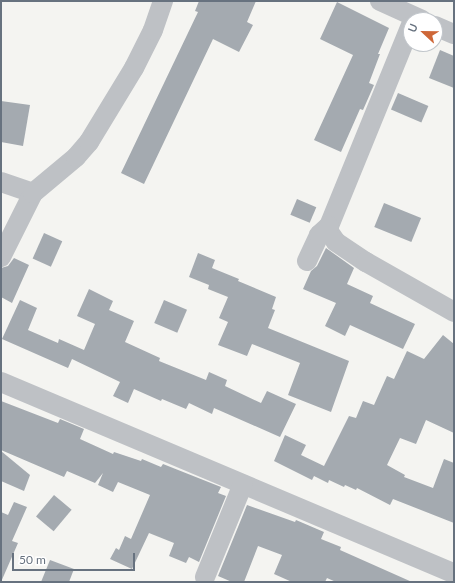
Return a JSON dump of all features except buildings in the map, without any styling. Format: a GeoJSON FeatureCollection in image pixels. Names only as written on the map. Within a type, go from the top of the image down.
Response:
{"type":"FeatureCollection","features":[{"type":"Feature","properties":{"kind":"street"},"geometry":{"type":"LineString","coordinates":[[1,257],[32,193],[76,157],[89,142],[134,68],[153,30],[163,1]]}},
{"type":"Feature","properties":{"kind":"street"},"geometry":{"type":"LineString","coordinates":[[380,1],[403,13]]}},
{"type":"Feature","properties":{"kind":"street"},"geometry":{"type":"LineString","coordinates":[[443,29],[454,34]]}},
{"type":"Feature","properties":{"kind":"street"},"geometry":{"type":"LineString","coordinates":[[403,49],[329,226],[329,232],[336,242],[366,262],[454,312]]}},
{"type":"Feature","properties":{"kind":"street"},"geometry":{"type":"LineString","coordinates":[[1,182],[32,193]]}},
{"type":"Feature","properties":{"kind":"street"},"geometry":{"type":"LineString","coordinates":[[306,261],[323,230],[329,226]]}},
{"type":"Feature","properties":{"kind":"street"},"geometry":{"type":"LineString","coordinates":[[1,382],[454,573]]}},
{"type":"Feature","properties":{"kind":"street"},"geometry":{"type":"LineString","coordinates":[[205,577],[242,484]]}}]}
